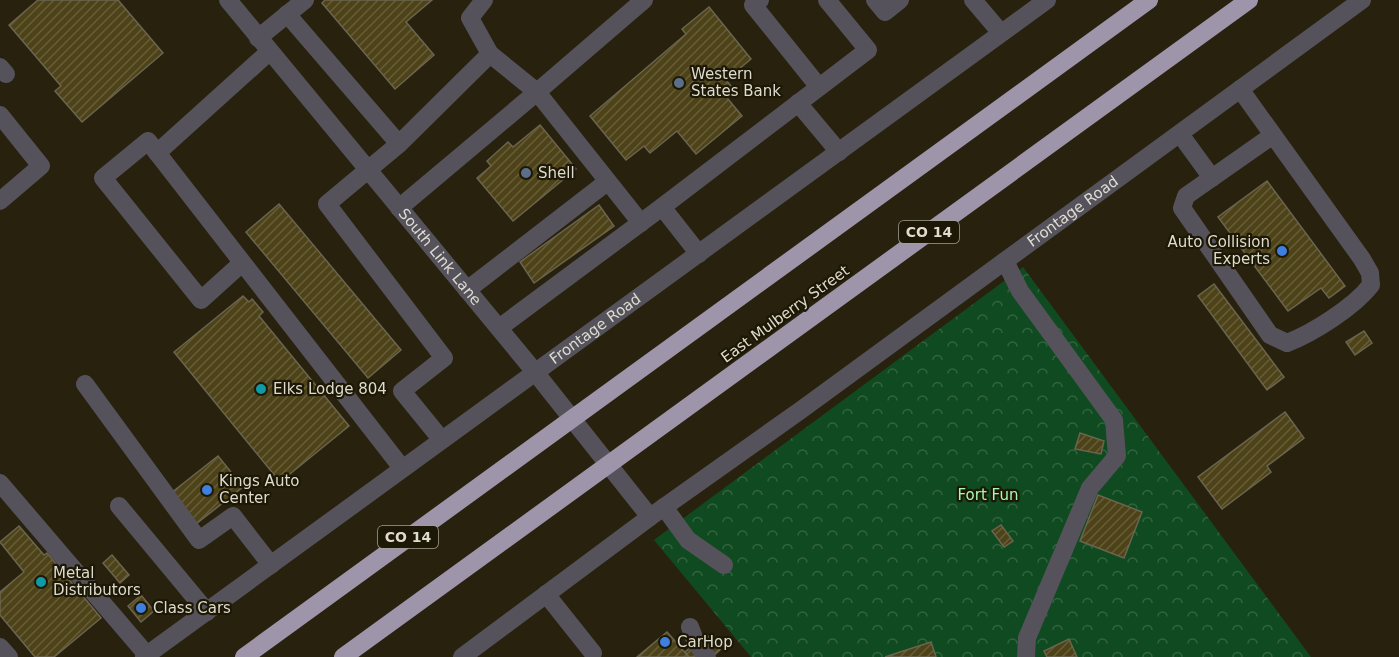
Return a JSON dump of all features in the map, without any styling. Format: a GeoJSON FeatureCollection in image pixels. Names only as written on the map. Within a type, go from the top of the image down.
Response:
{"type":"FeatureCollection","features":[{"type":"Feature","properties":{"kind":"highway","name":"CO 14"},"geometry":{"type":"LineString","coordinates":[[244,657],[1149,0]]}},
{"type":"Feature","properties":{"kind":"highway","name":"East Mulberry Street"},"geometry":{"type":"LineString","coordinates":[[343,657],[1249,0]]}},
{"type":"Feature","properties":{"kind":"street"},"geometry":{"type":"LineString","coordinates":[[157,153],[263,45],[287,14],[305,0]]}},
{"type":"Feature","properties":{"kind":"street"},"geometry":{"type":"LineString","coordinates":[[484,0],[470,18],[490,54],[537,92],[641,223]]}},
{"type":"Feature","properties":{"kind":"street"},"geometry":{"type":"LineString","coordinates":[[399,208],[644,0]]}},
{"type":"Feature","properties":{"kind":"street"},"geometry":{"type":"LineString","coordinates":[[760,0],[753,5],[819,87]]}},
{"type":"Feature","properties":{"kind":"street"},"geometry":{"type":"LineString","coordinates":[[499,328],[868,50],[827,0]]}},
{"type":"Feature","properties":{"kind":"street"},"geometry":{"type":"LineString","coordinates":[[875,0],[885,12],[900,0]]}},
{"type":"Feature","properties":{"kind":"street"},"geometry":{"type":"LineString","coordinates":[[974,0],[1001,33]]}},
{"type":"Feature","properties":{"kind":"street","name":"Frontage Road"},"geometry":{"type":"LineString","coordinates":[[146,656],[1047,0]]}},
{"type":"Feature","properties":{"kind":"street","name":"Frontage Road"},"geometry":{"type":"LineString","coordinates":[[462,657],[657,512],[1362,0]]}},
{"type":"Feature","properties":{"kind":"street","name":"South Link Lane"},"geometry":{"type":"LineString","coordinates":[[236,3],[263,45],[499,328],[608,464],[687,540],[724,565]]}},
{"type":"Feature","properties":{"kind":"street"},"geometry":{"type":"LineString","coordinates":[[287,14],[399,144]]}},
{"type":"Feature","properties":{"kind":"street"},"geometry":{"type":"LineString","coordinates":[[441,439],[402,391],[444,358],[327,204],[399,144],[490,54]]}},
{"type":"Feature","properties":{"kind":"street"},"geometry":{"type":"LineString","coordinates":[[1240,89],[1273,135],[1370,273],[1371,285],[1357,301],[1300,338],[1287,343],[1270,335],[1182,208],[1186,196],[1273,135]]}},
{"type":"Feature","properties":{"kind":"street"},"geometry":{"type":"LineString","coordinates":[[798,104],[839,152]]}},
{"type":"Feature","properties":{"kind":"street"},"geometry":{"type":"LineString","coordinates":[[0,116],[41,166],[0,201]]}},
{"type":"Feature","properties":{"kind":"street"},"geometry":{"type":"LineString","coordinates":[[1179,134],[1212,178]]}},
{"type":"Feature","properties":{"kind":"street"},"geometry":{"type":"LineString","coordinates":[[242,263],[201,300],[103,178],[148,141],[402,468]]}},
{"type":"Feature","properties":{"kind":"street"},"geometry":{"type":"LineString","coordinates":[[467,290],[607,182]]}},
{"type":"Feature","properties":{"kind":"street"},"geometry":{"type":"LineString","coordinates":[[662,207],[699,254]]}},
{"type":"Feature","properties":{"kind":"street"},"geometry":{"type":"LineString","coordinates":[[1005,261],[1020,291],[1114,420],[1117,456],[1090,488],[1027,638],[1026,657]]}},
{"type":"Feature","properties":{"kind":"street"},"geometry":{"type":"LineString","coordinates":[[85,384],[199,540],[234,516],[271,565]]}},
{"type":"Feature","properties":{"kind":"street"},"geometry":{"type":"LineString","coordinates":[[0,483],[6,503],[146,656]]}},
{"type":"Feature","properties":{"kind":"street"},"geometry":{"type":"LineString","coordinates":[[119,506],[207,612]]}},
{"type":"Feature","properties":{"kind":"street"},"geometry":{"type":"LineString","coordinates":[[546,594],[593,653]]}},
{"type":"Feature","properties":{"kind":"street"},"geometry":{"type":"LineString","coordinates":[[690,627],[696,643],[707,657]]}},
{"type":"Feature","properties":{"kind":"street"},"geometry":{"type":"LineString","coordinates":[[0,647],[9,657]]}},
{"type":"Feature","properties":{"kind":"green space","name":"Fort Fun"},"geometry":{"type":"Polygon","coordinates":[[[1023,267],[1311,657],[751,657],[654,540],[1023,267]]]}},
{"type":"Feature","properties":{"kind":"building"},"geometry":{"type":"Polygon","coordinates":[[[38,0],[118,0],[163,53],[82,122],[55,91],[61,86],[9,25],[38,0]]]}},
{"type":"Feature","properties":{"kind":"building"},"geometry":{"type":"Polygon","coordinates":[[[325,0],[432,0],[406,22],[434,55],[395,89],[322,3],[325,0]]]}},
{"type":"Feature","properties":{"kind":"building","name":"Western States Bank"},"geometry":{"type":"Polygon","coordinates":[[[709,7],[751,59],[726,80],[731,86],[723,93],[742,116],[696,154],[677,131],[650,153],[644,146],[626,160],[590,116],[686,34],[682,29],[709,7]]]}},
{"type":"Feature","properties":{"kind":"building","name":"Shell"},"geometry":{"type":"Polygon","coordinates":[[[540,125],[576,169],[513,221],[477,178],[491,166],[487,161],[508,142],[513,147],[540,125]]]}},
{"type":"Feature","properties":{"kind":"building","name":"Auto Collision Experts"},"geometry":{"type":"Polygon","coordinates":[[[1267,181],[1345,286],[1329,298],[1321,288],[1288,311],[1218,217],[1267,181]]]}},
{"type":"Feature","properties":{"kind":"building"},"geometry":{"type":"Polygon","coordinates":[[[279,204],[401,350],[368,378],[246,232],[279,204]]]}},
{"type":"Feature","properties":{"kind":"building"},"geometry":{"type":"Polygon","coordinates":[[[599,205],[614,226],[534,283],[520,262],[599,205]]]}},
{"type":"Feature","properties":{"kind":"building"},"geometry":{"type":"Polygon","coordinates":[[[1214,284],[1284,377],[1267,390],[1198,296],[1214,284]]]}},
{"type":"Feature","properties":{"kind":"building","name":"Elks Lodge 804"},"geometry":{"type":"Polygon","coordinates":[[[243,296],[249,302],[252,299],[263,312],[259,316],[349,426],[280,482],[174,352],[243,296]]]}},
{"type":"Feature","properties":{"kind":"building"},"geometry":{"type":"Polygon","coordinates":[[[1364,331],[1372,343],[1355,355],[1346,342],[1364,331]]]}},
{"type":"Feature","properties":{"kind":"building"},"geometry":{"type":"Polygon","coordinates":[[[1285,412],[1304,438],[1267,466],[1271,472],[1222,509],[1198,477],[1285,412]]]}},
{"type":"Feature","properties":{"kind":"building"},"geometry":{"type":"Polygon","coordinates":[[[1080,433],[1104,441],[1101,454],[1075,449],[1080,433]]]}},
{"type":"Feature","properties":{"kind":"building","name":"Kings Auto Center"},"geometry":{"type":"Polygon","coordinates":[[[218,456],[243,487],[196,524],[171,493],[218,456]]]}},
{"type":"Feature","properties":{"kind":"building"},"geometry":{"type":"Polygon","coordinates":[[[1098,495],[1142,512],[1124,558],[1080,541],[1098,495]]]}},
{"type":"Feature","properties":{"kind":"building"},"geometry":{"type":"Polygon","coordinates":[[[1001,525],[1013,541],[1004,547],[992,531],[1001,525]]]}},
{"type":"Feature","properties":{"kind":"building","name":"Metal Distributors"},"geometry":{"type":"Polygon","coordinates":[[[19,526],[44,555],[47,553],[101,618],[54,657],[35,657],[0,615],[0,592],[24,572],[0,542],[19,526]]]}},
{"type":"Feature","properties":{"kind":"building"},"geometry":{"type":"Polygon","coordinates":[[[112,555],[129,575],[120,583],[103,563],[112,555]]]}},
{"type":"Feature","properties":{"kind":"building","name":"Class Cars"},"geometry":{"type":"Polygon","coordinates":[[[141,595],[154,611],[141,622],[128,606],[141,595]]]}},
{"type":"Feature","properties":{"kind":"building","name":"CarHop"},"geometry":{"type":"Polygon","coordinates":[[[667,632],[689,657],[637,657],[667,632]]]}},
{"type":"Feature","properties":{"kind":"building"},"geometry":{"type":"Polygon","coordinates":[[[706,634],[720,650],[712,657],[689,657],[685,652],[706,634]]]}},
{"type":"Feature","properties":{"kind":"building"},"geometry":{"type":"Polygon","coordinates":[[[1069,639],[1077,657],[1047,657],[1044,651],[1069,639]]]}},
{"type":"Feature","properties":{"kind":"building"},"geometry":{"type":"Polygon","coordinates":[[[931,642],[936,657],[885,657],[931,642]]]}},
{"type":"Feature","properties":{"kind":"place","name":"Western States Bank"},"geometry":{"type":"Point","coordinates":[679,83]}},
{"type":"Feature","properties":{"kind":"place","name":"Shell"},"geometry":{"type":"Point","coordinates":[526,173]}},
{"type":"Feature","properties":{"kind":"place","name":"Auto Collision Experts"},"geometry":{"type":"Point","coordinates":[1282,251]}},
{"type":"Feature","properties":{"kind":"place","name":"Elks Lodge 804"},"geometry":{"type":"Point","coordinates":[261,389]}},
{"type":"Feature","properties":{"kind":"place","name":"Kings Auto Center"},"geometry":{"type":"Point","coordinates":[207,490]}},
{"type":"Feature","properties":{"kind":"place","name":"Metal Distributors"},"geometry":{"type":"Point","coordinates":[41,582]}},
{"type":"Feature","properties":{"kind":"place","name":"Class Cars"},"geometry":{"type":"Point","coordinates":[141,608]}},
{"type":"Feature","properties":{"kind":"place","name":"CarHop"},"geometry":{"type":"Point","coordinates":[665,642]}}]}
